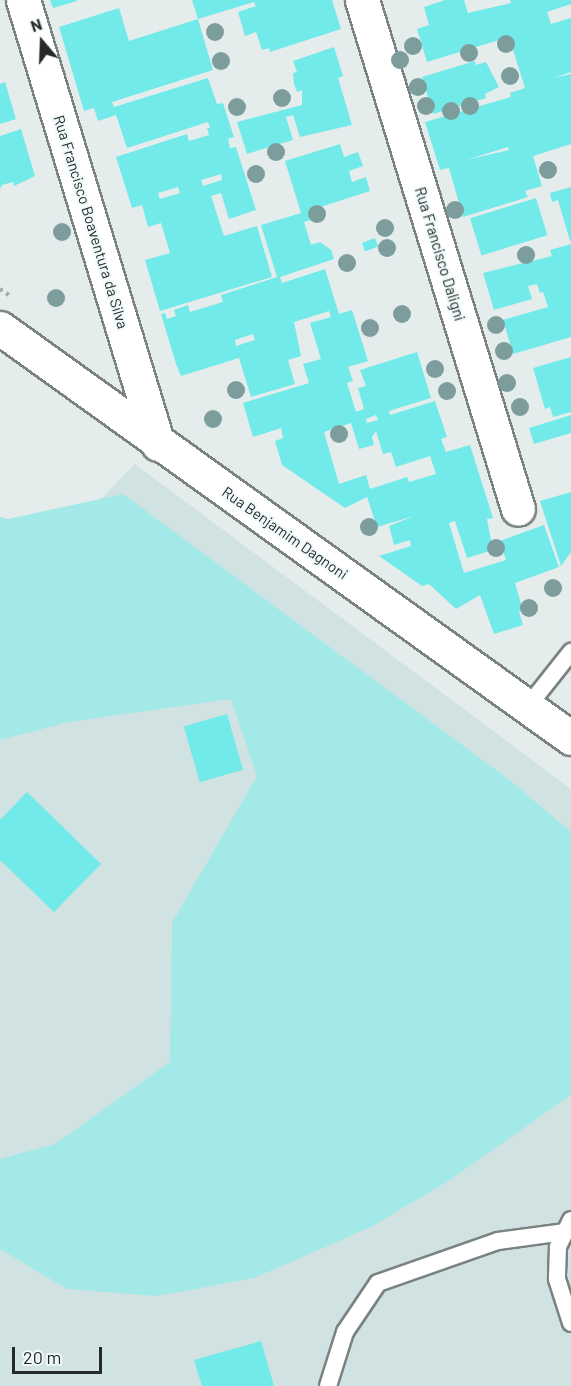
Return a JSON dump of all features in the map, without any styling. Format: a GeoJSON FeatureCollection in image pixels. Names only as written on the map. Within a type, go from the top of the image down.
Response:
{"type":"FeatureCollection","features":[{"type":"Feature","properties":{"kind":"street","name":"Rua Francisco Boaventura da Silva"},"geometry":{"type":"LineString","coordinates":[[23,0],[158,444]]}},
{"type":"Feature","properties":{"kind":"street","name":"Rua Francisco Daligni"},"geometry":{"type":"LineString","coordinates":[[362,0],[518,509]]}},
{"type":"Feature","properties":{"kind":"street","name":"Rua Benjamim Dagnoni"},"geometry":{"type":"LineString","coordinates":[[0,328],[158,444],[529,705],[571,738]]}},
{"type":"Feature","properties":{"kind":"lane"},"geometry":{"type":"LineString","coordinates":[[529,705],[571,652]]}},
{"type":"Feature","properties":{"kind":"lane"},"geometry":{"type":"LineString","coordinates":[[568,1226],[558,1247],[557,1278],[571,1323]]}},
{"type":"Feature","properties":{"kind":"lane"},"geometry":{"type":"LineString","coordinates":[[328,1386],[345,1332],[378,1283],[498,1241],[568,1226]]}},
{"type":"Feature","properties":{"kind":"shaded area"},"geometry":{"type":"Polygon","coordinates":[[[135,464],[571,789],[571,1386],[0,1386],[0,602],[135,464]]]}},
{"type":"Feature","properties":{"kind":"shaded area"},"geometry":{"type":"Polygon","coordinates":[[[123,494],[507,778],[571,832],[571,1095],[450,1180],[371,1227],[254,1278],[157,1296],[67,1289],[0,1249],[0,1159],[55,1144],[170,1062],[172,923],[257,776],[231,699],[69,722],[0,740],[0,517],[8,519],[123,494]]]}},
{"type":"Feature","properties":{"kind":"building"},"geometry":{"type":"Polygon","coordinates":[[[50,0],[77,0],[77,1],[53,8],[50,0]]]}},
{"type":"Feature","properties":{"kind":"building"},"geometry":{"type":"Polygon","coordinates":[[[192,0],[332,0],[341,29],[270,52],[269,48],[262,50],[256,32],[245,36],[238,12],[256,6],[254,2],[198,19],[192,0]]]}},
{"type":"Feature","properties":{"kind":"building"},"geometry":{"type":"Polygon","coordinates":[[[445,0],[464,0],[468,13],[511,3],[510,0],[571,0],[571,4],[547,12],[551,24],[571,18],[571,72],[554,78],[571,74],[571,144],[533,156],[542,186],[525,191],[528,197],[463,217],[449,168],[440,170],[425,122],[511,97],[510,93],[525,88],[509,37],[427,62],[417,29],[429,25],[424,7],[445,0]],[[508,147],[466,160],[509,150],[508,147]]]}},
{"type":"Feature","properties":{"kind":"building"},"geometry":{"type":"Polygon","coordinates":[[[119,8],[129,41],[198,19],[213,70],[112,102],[114,107],[208,78],[217,104],[223,103],[234,137],[228,139],[230,148],[236,147],[256,210],[229,219],[221,193],[211,196],[224,236],[257,226],[272,277],[160,311],[145,260],[170,253],[161,223],[148,227],[142,205],[132,208],[116,157],[187,134],[189,141],[209,135],[208,122],[127,148],[116,115],[98,121],[94,108],[84,111],[59,27],[119,8]],[[221,174],[201,180],[203,186],[222,180],[221,174]],[[178,187],[158,193],[160,199],[180,193],[178,187]]]}},
{"type":"Feature","properties":{"kind":"building"},"geometry":{"type":"Polygon","coordinates":[[[334,47],[343,76],[338,78],[352,125],[300,137],[293,115],[286,117],[293,140],[247,154],[237,122],[302,105],[302,90],[297,92],[294,84],[293,73],[297,72],[293,61],[334,47]]]}},
{"type":"Feature","properties":{"kind":"building"},"geometry":{"type":"Polygon","coordinates":[[[475,61],[476,65],[486,62],[499,87],[485,94],[486,98],[433,114],[422,77],[475,61]]]}},
{"type":"Feature","properties":{"kind":"building"},"geometry":{"type":"Polygon","coordinates":[[[5,82],[16,119],[0,124],[0,84],[5,82]]]}},
{"type":"Feature","properties":{"kind":"building"},"geometry":{"type":"Polygon","coordinates":[[[21,129],[35,176],[14,186],[13,182],[2,185],[0,189],[0,136],[21,129]]]}},
{"type":"Feature","properties":{"kind":"building"},"geometry":{"type":"Polygon","coordinates":[[[340,144],[344,157],[358,152],[363,166],[349,171],[352,182],[366,177],[370,191],[311,210],[314,219],[304,222],[311,245],[320,242],[331,250],[334,259],[280,277],[282,283],[325,269],[339,314],[352,310],[368,361],[348,367],[353,381],[347,383],[356,412],[364,409],[358,388],[366,386],[360,370],[417,352],[431,398],[389,411],[390,415],[435,401],[447,437],[441,439],[446,452],[470,445],[493,518],[487,519],[493,550],[467,558],[455,521],[449,523],[464,573],[506,560],[500,541],[544,525],[559,567],[515,583],[523,610],[519,612],[523,625],[494,634],[480,595],[456,609],[429,584],[422,586],[379,556],[411,546],[410,540],[394,545],[389,526],[414,516],[377,527],[367,497],[345,508],[282,465],[275,441],[283,438],[281,428],[253,437],[243,403],[309,383],[303,364],[321,359],[310,323],[331,317],[329,311],[294,322],[301,356],[288,360],[295,384],[251,397],[239,358],[181,376],[161,314],[165,313],[167,319],[176,316],[174,310],[188,305],[190,312],[223,302],[221,295],[277,277],[261,225],[301,213],[285,161],[340,144]],[[253,334],[235,340],[236,346],[255,340],[253,334]],[[376,415],[366,419],[367,423],[378,420],[376,415]],[[351,423],[324,432],[339,484],[366,475],[370,489],[407,477],[409,482],[436,474],[430,456],[396,467],[391,452],[383,454],[376,431],[372,437],[374,445],[359,449],[351,423]]]}},
{"type":"Feature","properties":{"kind":"building"},"geometry":{"type":"Polygon","coordinates":[[[571,187],[570,241],[558,200],[552,202],[550,193],[571,187]]]}},
{"type":"Feature","properties":{"kind":"building"},"geometry":{"type":"Polygon","coordinates":[[[536,198],[547,235],[481,255],[470,218],[536,198]]]}},
{"type":"Feature","properties":{"kind":"building"},"geometry":{"type":"Polygon","coordinates":[[[375,238],[378,246],[365,251],[362,243],[375,238]]]}},
{"type":"Feature","properties":{"kind":"building"},"geometry":{"type":"Polygon","coordinates":[[[571,244],[571,337],[513,354],[503,320],[548,307],[543,292],[540,293],[537,284],[528,286],[532,299],[494,310],[483,273],[552,256],[550,250],[571,244]]]}},
{"type":"Feature","properties":{"kind":"building"},"geometry":{"type":"Polygon","coordinates":[[[571,357],[571,412],[553,417],[550,407],[545,409],[533,368],[571,357]]]}},
{"type":"Feature","properties":{"kind":"building"},"geometry":{"type":"Polygon","coordinates":[[[571,415],[571,433],[534,444],[529,428],[571,415]]]}},
{"type":"Feature","properties":{"kind":"building"},"geometry":{"type":"Polygon","coordinates":[[[571,492],[571,552],[561,566],[540,501],[571,492]]]}},
{"type":"Feature","properties":{"kind":"building"},"geometry":{"type":"Polygon","coordinates":[[[227,714],[243,770],[200,782],[184,726],[227,714]]]}},
{"type":"Feature","properties":{"kind":"building"},"geometry":{"type":"Polygon","coordinates":[[[27,792],[101,864],[54,912],[0,860],[0,820],[27,792]]]}},
{"type":"Feature","properties":{"kind":"building"},"geometry":{"type":"Polygon","coordinates":[[[261,1341],[274,1386],[202,1386],[194,1360],[261,1341]]]}}]}
